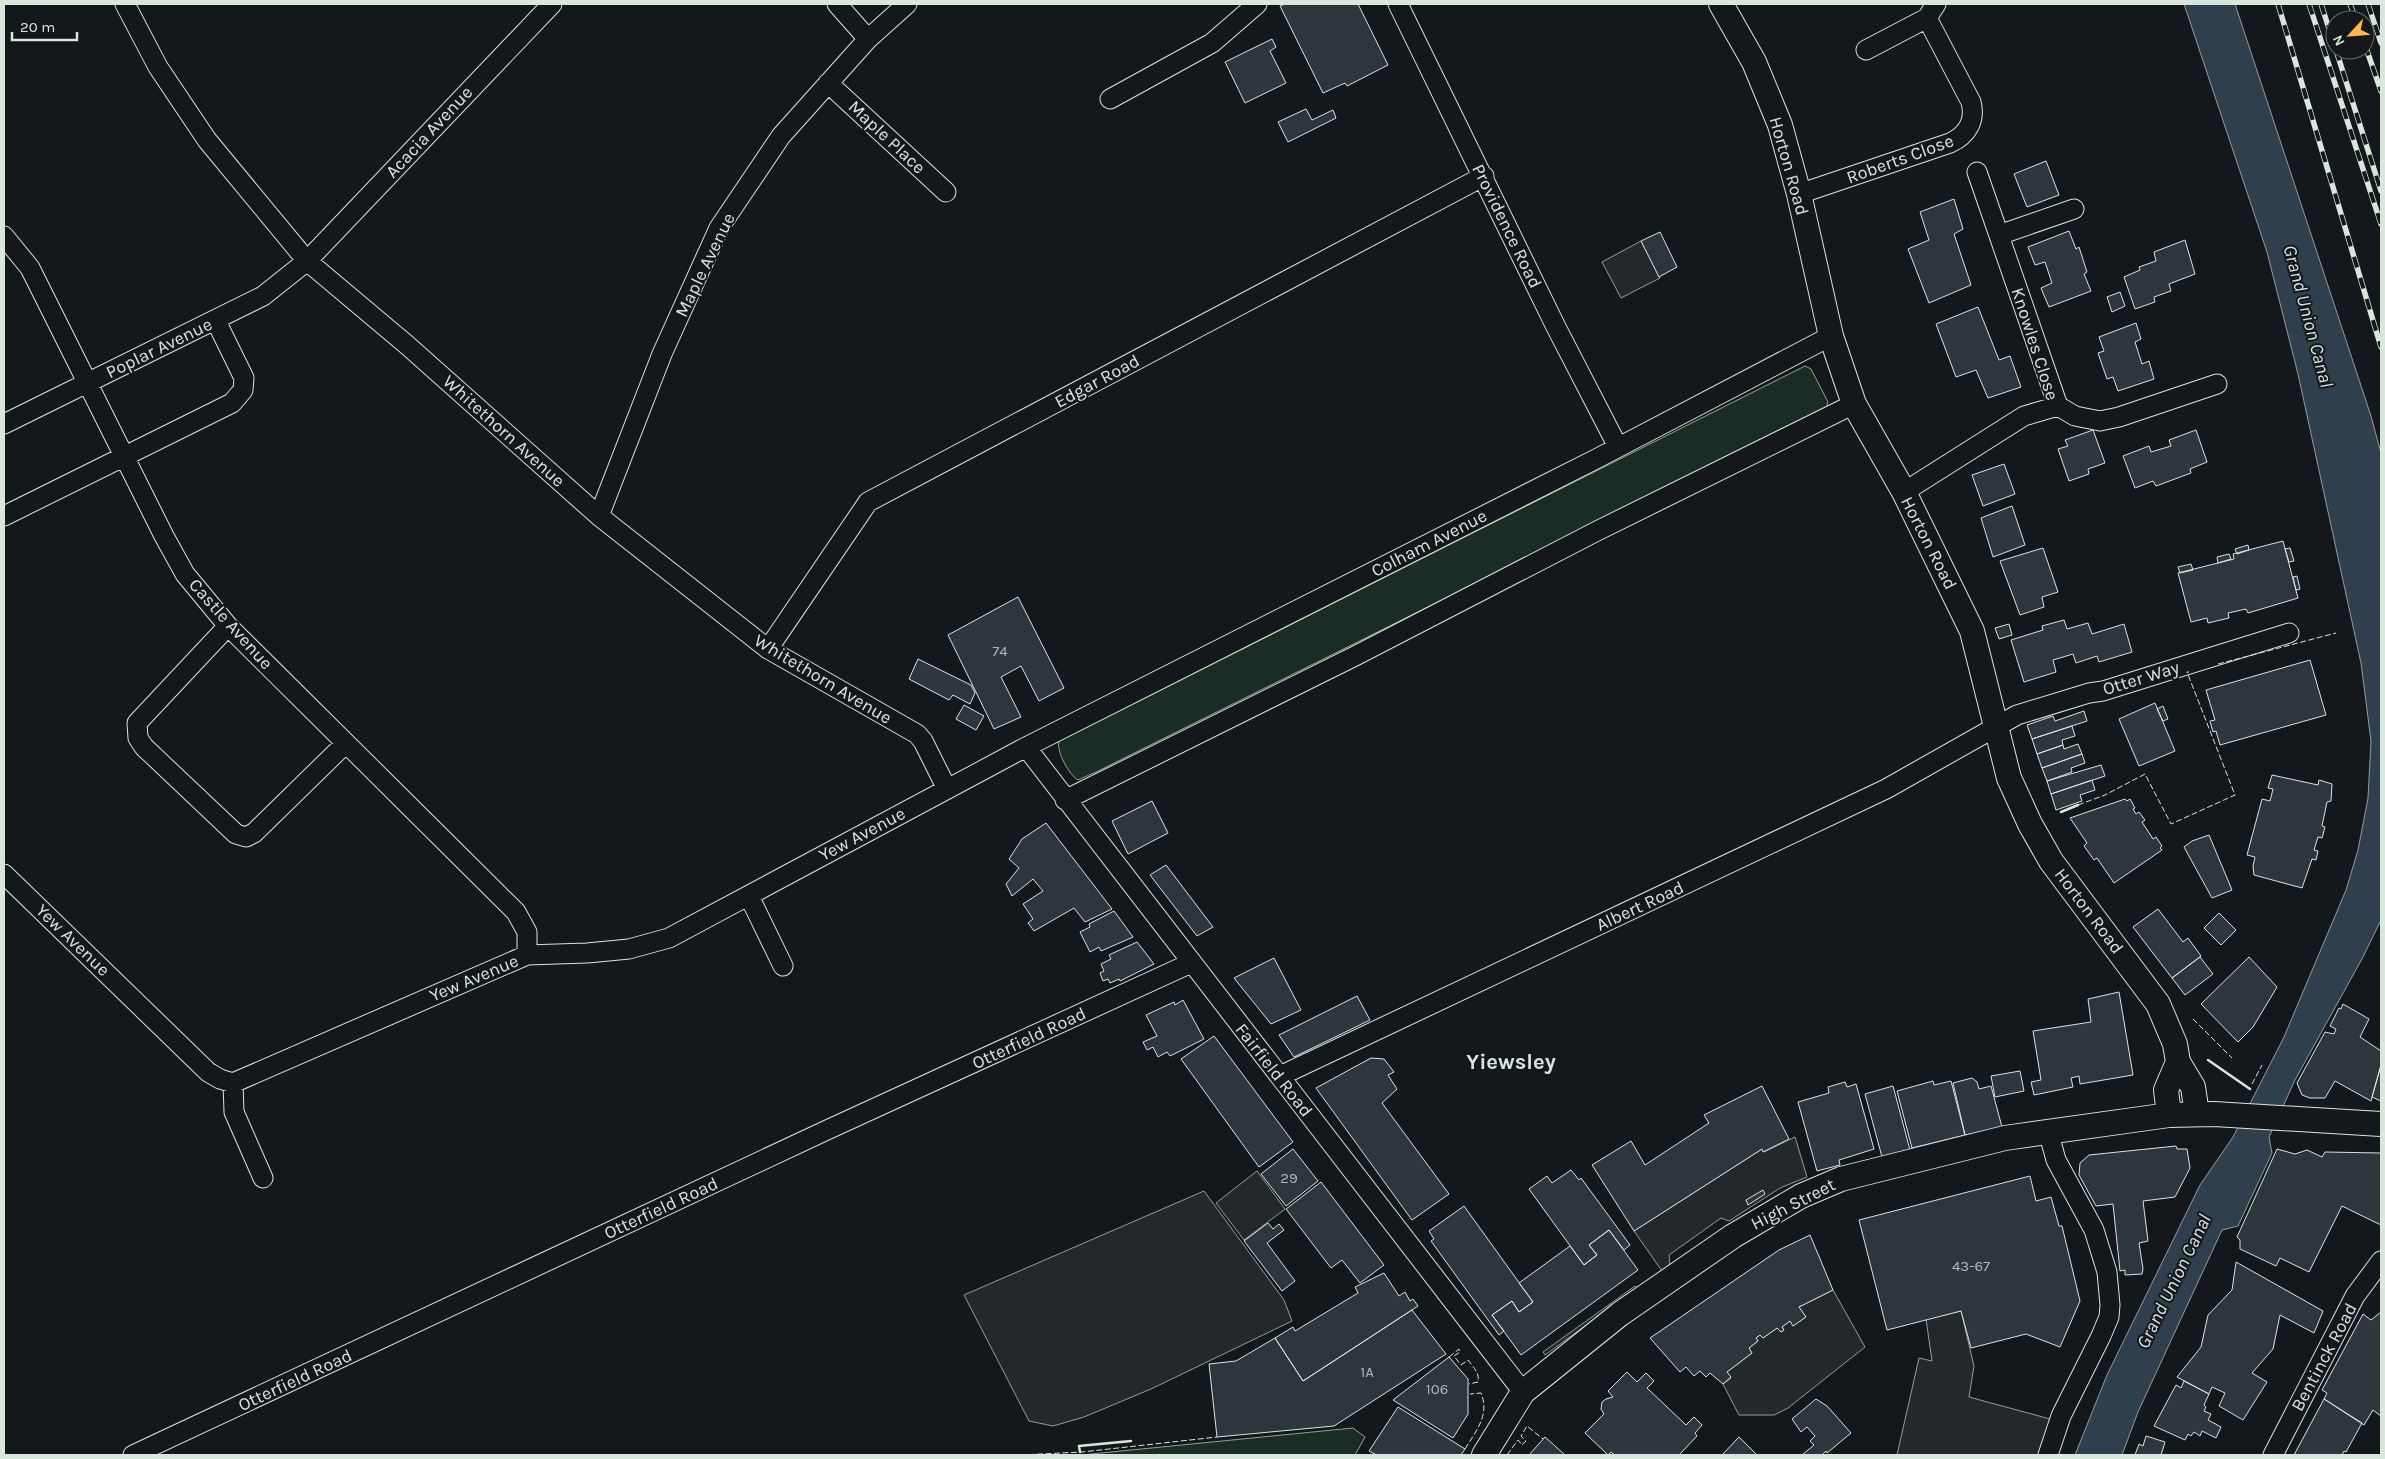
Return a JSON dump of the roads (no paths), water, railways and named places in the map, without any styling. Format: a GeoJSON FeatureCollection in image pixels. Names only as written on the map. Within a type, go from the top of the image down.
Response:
{"type":"FeatureCollection","features":[{"type":"Feature","properties":{"kind":"street","name":"Whitethorn Avenue"},"geometry":{"type":"LineString","coordinates":[[124,4],[158,67],[207,140],[307,261],[407,345],[599,516],[768,649],[917,734],[923,741],[948,789]]}},
{"type":"Feature","properties":{"kind":"street","name":"Acacia Avenue"},"geometry":{"type":"LineString","coordinates":[[307,261],[552,4]]}},
{"type":"Feature","properties":{"kind":"street"},"geometry":{"type":"LineString","coordinates":[[837,4],[868,39]]}},
{"type":"Feature","properties":{"kind":"street","name":"Maple Avenue"},"geometry":{"type":"LineString","coordinates":[[599,516],[662,354],[720,228],[781,136],[868,39],[907,4]]}},
{"type":"Feature","properties":{"kind":"street"},"geometry":{"type":"LineString","coordinates":[[1110,99],[1212,43],[1257,4]]}},
{"type":"Feature","properties":{"kind":"street","name":"Providence Road"},"geometry":{"type":"LineString","coordinates":[[1398,4],[1484,176],[1556,327],[1618,447]]}},
{"type":"Feature","properties":{"kind":"street","name":"Horton Road"},"geometry":{"type":"LineString","coordinates":[[1721,4],[1754,62],[1780,125],[1799,194],[1830,336],[1854,404],[1904,492],[1972,631],[2009,778],[2040,842],[2067,883],[2158,1004],[2175,1044],[2178,1062],[2206,1114]]}},
{"type":"Feature","properties":{"kind":"street","name":"Roberts Close"},"geometry":{"type":"LineString","coordinates":[[1799,194],[1950,143],[1968,129],[1972,116],[1971,102],[1932,11],[1866,50]]}},
{"type":"Feature","properties":{"kind":"street","name":"Maple Place"},"geometry":{"type":"LineString","coordinates":[[828,83],[946,192]]}},
{"type":"Feature","properties":{"kind":"street","name":"Knowles Close"},"geometry":{"type":"LineString","coordinates":[[1904,492],[2024,416],[2058,406],[1977,172]]}},
{"type":"Feature","properties":{"kind":"street","name":"Edgar Road"},"geometry":{"type":"LineString","coordinates":[[768,649],[868,502],[1484,176]]}},
{"type":"Feature","properties":{"kind":"street"},"geometry":{"type":"LineString","coordinates":[[1999,235],[2074,209]]}},
{"type":"Feature","properties":{"kind":"street","name":"Castle Avenue"},"geometry":{"type":"LineString","coordinates":[[4,236],[30,268],[86,383],[185,574],[228,626],[516,912],[527,932],[527,955]]}},
{"type":"Feature","properties":{"kind":"street","name":"Poplar Avenue"},"geometry":{"type":"LineString","coordinates":[[4,424],[263,296],[307,261]]}},
{"type":"Feature","properties":{"kind":"street"},"geometry":{"type":"LineString","coordinates":[[4,516],[232,403],[243,390],[244,378],[216,320]]}},
{"type":"Feature","properties":{"kind":"street","name":"Colham Avenue"},"geometry":{"type":"LineString","coordinates":[[1026,747],[1618,447],[1830,336]]}},
{"type":"Feature","properties":{"kind":"street"},"geometry":{"type":"LineString","coordinates":[[2058,406],[2075,416],[2100,421],[2119,417],[2217,384]]}},
{"type":"Feature","properties":{"kind":"street"},"geometry":{"type":"LineString","coordinates":[[1065,800],[1346,660],[1597,531],[1854,404]]}},
{"type":"Feature","properties":{"kind":"street"},"geometry":{"type":"LineString","coordinates":[[228,626],[137,723],[138,738],[144,747],[236,834],[246,837],[254,833],[346,744]]}},
{"type":"Feature","properties":{"kind":"street","name":"Otter Way"},"geometry":{"type":"LineString","coordinates":[[1995,726],[2017,715],[2089,692],[2103,691],[2289,633]]}},
{"type":"Feature","properties":{"kind":"street","name":"Albert Road"},"geometry":{"type":"LineString","coordinates":[[1280,1076],[1886,789],[1995,726]]}},
{"type":"Feature","properties":{"kind":"street","name":"Fairfield Road"},"geometry":{"type":"LineString","coordinates":[[1026,747],[1523,1392]]}},
{"type":"Feature","properties":{"kind":"street","name":"Yew Avenue"},"geometry":{"type":"LineString","coordinates":[[4,874],[208,1072],[220,1080],[233,1084],[527,955],[587,954],[637,947],[669,938],[1026,747]]}},
{"type":"Feature","properties":{"kind":"street"},"geometry":{"type":"LineString","coordinates":[[749,896],[783,966]]}},
{"type":"Feature","properties":{"kind":"street","name":"Otterfield Road"},"geometry":{"type":"LineString","coordinates":[[133,1455],[810,1138],[1191,963]]}},
{"type":"Feature","properties":{"kind":"street"},"geometry":{"type":"LineString","coordinates":[[2170,1114],[2166,1090],[2178,1062]]}},
{"type":"Feature","properties":{"kind":"street"},"geometry":{"type":"LineString","coordinates":[[233,1084],[234,1112],[263,1178]]}},
{"type":"Feature","properties":{"kind":"street","name":"High Street"},"geometry":{"type":"LineString","coordinates":[[1484,1455],[1523,1392],[1620,1314],[1733,1236],[1820,1187],[1841,1179],[2004,1138],[2170,1114],[2206,1114],[2381,1124]]}},
{"type":"Feature","properties":{"kind":"street"},"geometry":{"type":"LineString","coordinates":[[2048,1131],[2056,1160],[2094,1230],[2106,1272],[2110,1305],[2109,1317],[2062,1416],[2048,1455]]}},
{"type":"Feature","properties":{"kind":"street","name":"Bentinck Road"},"geometry":{"type":"LineString","coordinates":[[2273,1455],[2356,1296],[2381,1261]]}},
{"type":"Feature","properties":{"kind":"water","name":"Grand Union Canal"},"geometry":{"type":"Polygon","coordinates":[[[2184,4],[2235,4],[2371,416],[2381,453],[2381,920],[2363,957],[2295,1080],[2269,1137],[2272,1153],[2238,1226],[2222,1230],[2138,1412],[2122,1455],[2075,1455],[2107,1375],[2200,1185],[2233,1137],[2284,1037],[2346,890],[2358,850],[2368,798],[2371,741],[2361,663],[2298,374],[2267,252],[2184,4]]]}},
{"type":"Feature","properties":{"kind":"railway"},"geometry":{"type":"LineString","coordinates":[[2278,4],[2381,347]]}},
{"type":"Feature","properties":{"kind":"railway"},"geometry":{"type":"LineString","coordinates":[[2309,4],[2381,224]]}},
{"type":"Feature","properties":{"kind":"railway"},"geometry":{"type":"LineString","coordinates":[[2321,4],[2325,16]]}},
{"type":"Feature","properties":{"kind":"railway"},"geometry":{"type":"LineString","coordinates":[[2350,4],[2352,10]]}},
{"type":"Feature","properties":{"kind":"railway"},"geometry":{"type":"LineString","coordinates":[[2368,4],[2381,43]]}},
{"type":"Feature","properties":{"kind":"railway"},"geometry":{"type":"LineString","coordinates":[[2339,60],[2381,191]]}},
{"type":"Feature","properties":{"kind":"railway"},"geometry":{"type":"LineString","coordinates":[[2370,60],[2381,91]]}},
{"type":"Feature","properties":{"kind":"district","name":"Yiewsley"},"geometry":{"type":"Point","coordinates":[1511,1061]}}]}
